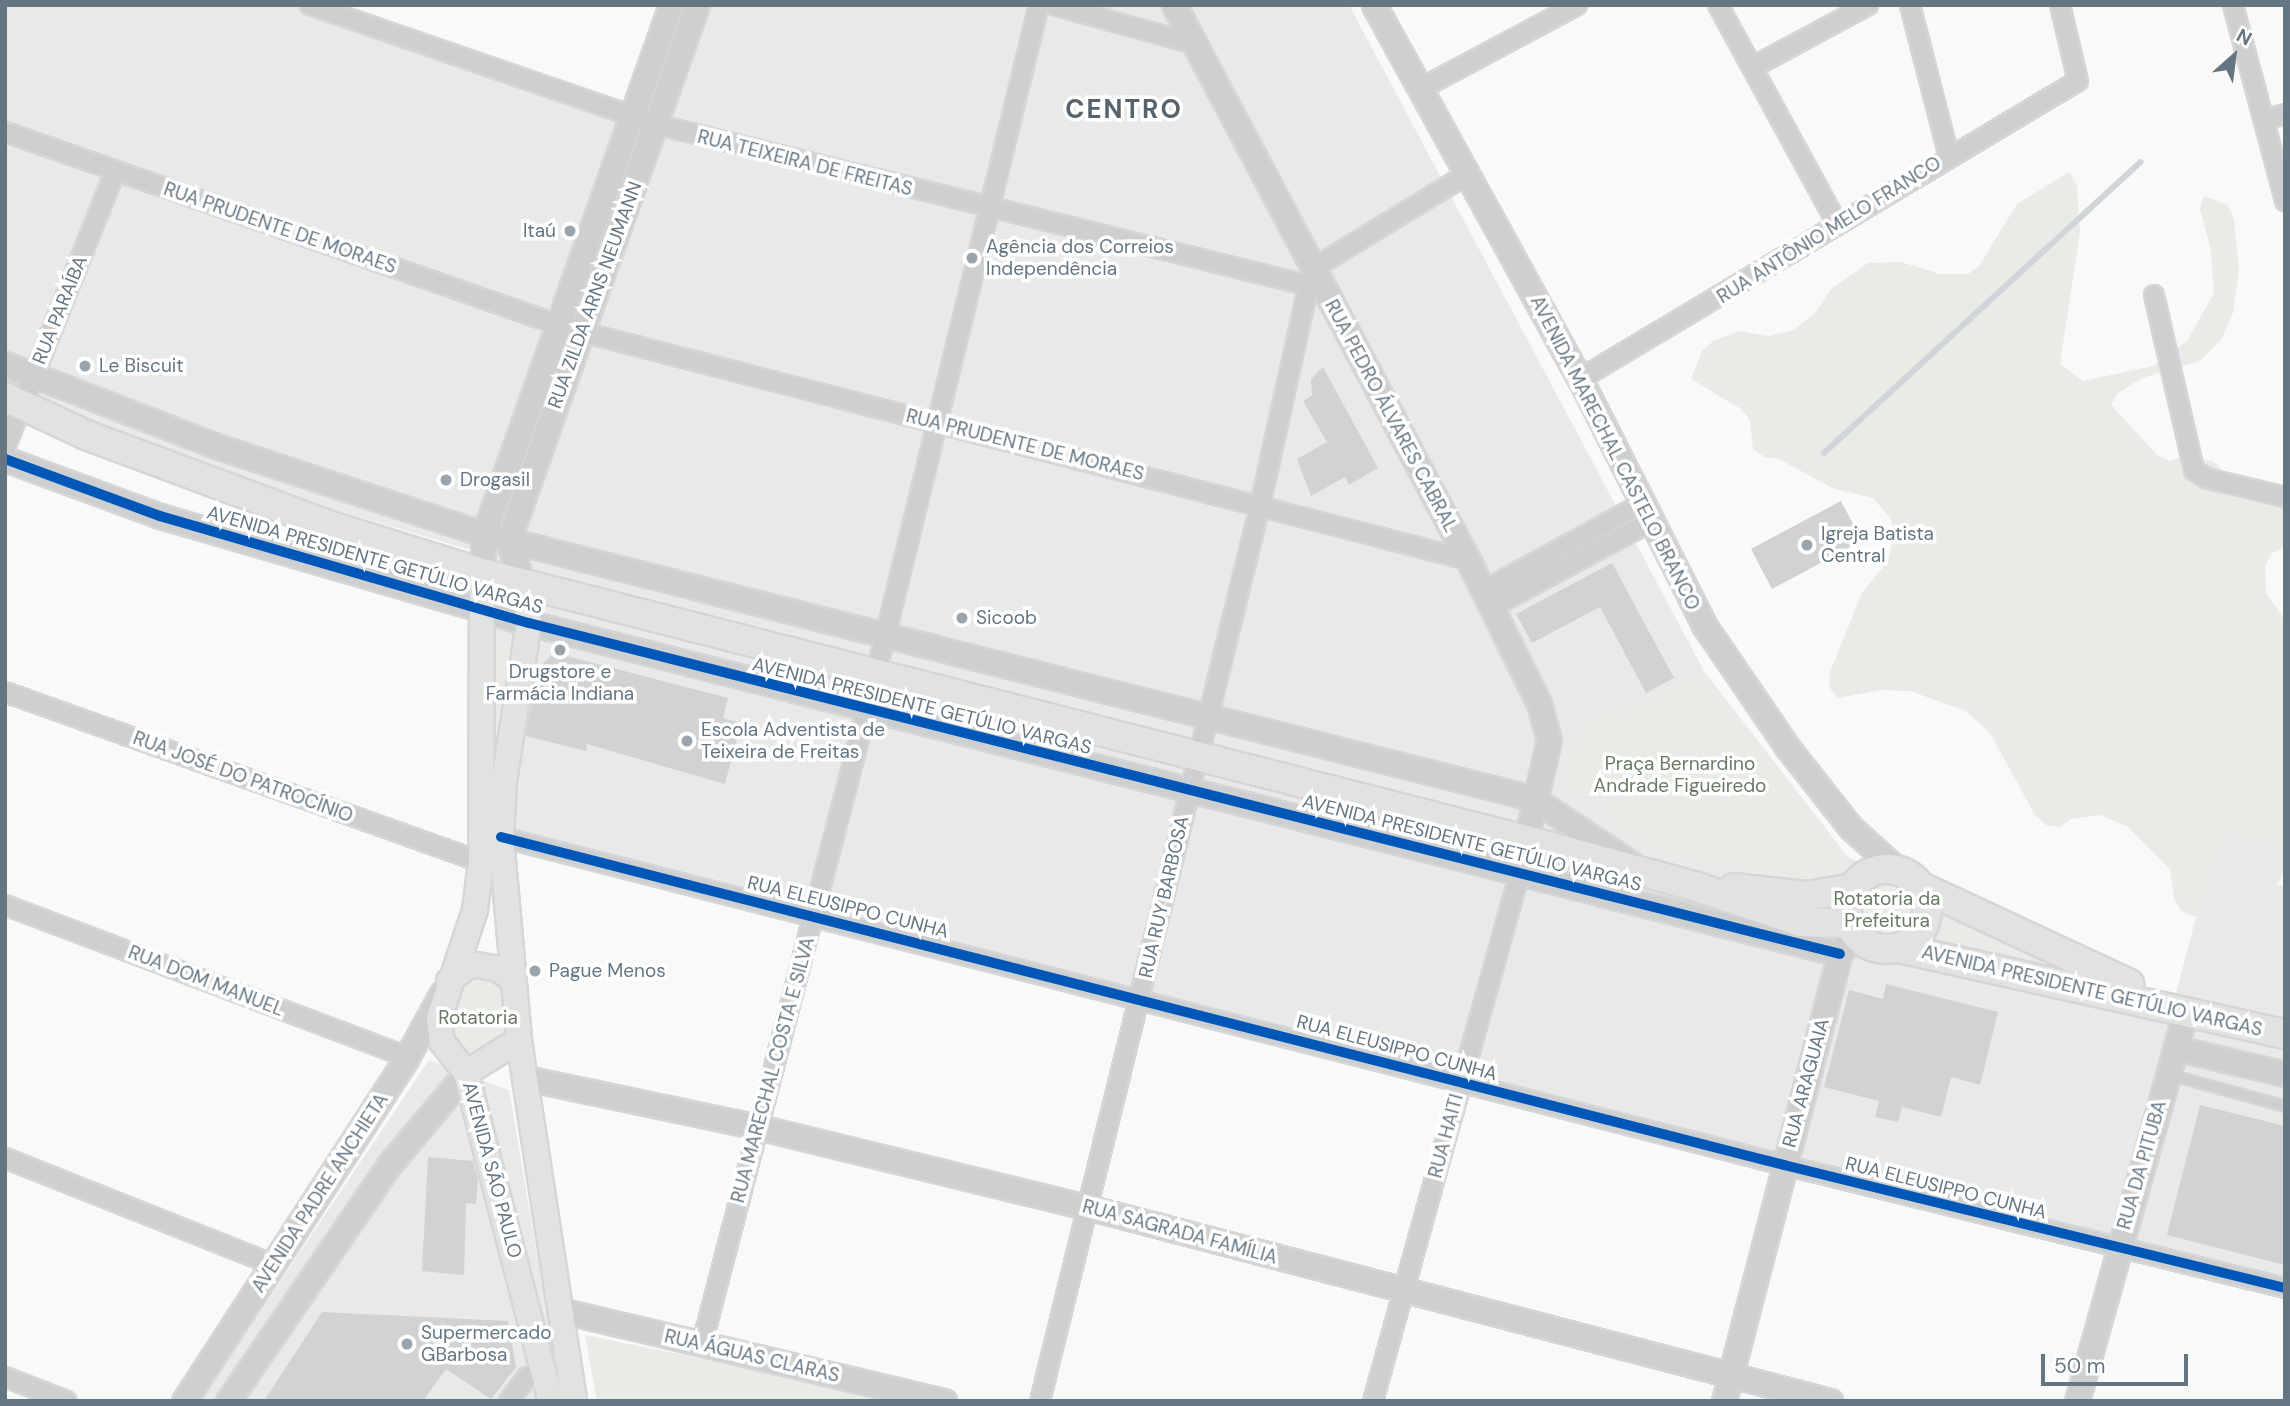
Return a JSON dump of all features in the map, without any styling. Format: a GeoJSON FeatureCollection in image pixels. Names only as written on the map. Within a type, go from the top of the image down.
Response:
{"type":"FeatureCollection","features":[{"type":"Feature","properties":{"kind":"main road","name":"AVENIDA PRESIDENTE GETÚLIO VARGAS"},"geometry":{"type":"LineString","coordinates":[[14,401],[86,435],[331,526],[482,573],[1527,840],[1694,886],[1847,936]]}},
{"type":"Feature","properties":{"kind":"main road","name":"AVENIDA SÃO PAULO"},"geometry":{"type":"LineString","coordinates":[[482,573],[481,862],[475,910],[449,981],[439,1018],[440,1036],[466,1073],[546,1370],[551,1401]]}},
{"type":"Feature","properties":{"kind":"main road","name":"AVENIDA SÃO PAULO"},"geometry":{"type":"LineString","coordinates":[[523,584],[529,623],[504,781],[501,837],[519,1040],[573,1401]]}},
{"type":"Feature","properties":{"kind":"main road"},"geometry":{"type":"LineString","coordinates":[[1873,872],[1909,878],[1927,915],[1917,935],[1899,948],[1884,949],[1847,936],[1848,900],[1853,888],[1873,872]]}},
{"type":"Feature","properties":{"kind":"main road","name":"AVENIDA PRESIDENTE GETÚLIO VARGAS"},"geometry":{"type":"LineString","coordinates":[[1909,878],[2129,984],[2285,1023]]}},
{"type":"Feature","properties":{"kind":"main road","name":"AVENIDA PRESIDENTE GETÚLIO VARGAS"},"geometry":{"type":"LineString","coordinates":[[1694,886],[1807,896],[1853,888]]}},
{"type":"Feature","properties":{"kind":"main road","name":"AVENIDA PRESIDENTE GETÚLIO VARGAS"},"geometry":{"type":"LineString","coordinates":[[1899,948],[2285,1034]]}},
{"type":"Feature","properties":{"kind":"main road"},"geometry":{"type":"LineString","coordinates":[[449,981],[466,967],[477,965],[499,969],[512,980]]}},
{"type":"Feature","properties":{"kind":"main road"},"geometry":{"type":"LineString","coordinates":[[466,1073],[519,1040]]}},
{"type":"Feature","properties":{"kind":"street","name":"RUA TEIXEIRA DE FREITAS"},"geometry":{"type":"LineString","coordinates":[[310,5],[629,117],[987,209],[1311,278]]}},
{"type":"Feature","properties":{"kind":"street","name":"RUA ZILDA ARNS NEUMANN"},"geometry":{"type":"LineString","coordinates":[[482,573],[484,534],[629,117],[671,5]]}},
{"type":"Feature","properties":{"kind":"street","name":"RUA ZILDA ARNS NEUMANN"},"geometry":{"type":"LineString","coordinates":[[508,541],[697,5]]}},
{"type":"Feature","properties":{"kind":"street"},"geometry":{"type":"LineString","coordinates":[[886,632],[987,209],[1039,5]]}},
{"type":"Feature","properties":{"kind":"street"},"geometry":{"type":"LineString","coordinates":[[1053,5],[1195,44]]}},
{"type":"Feature","properties":{"kind":"street","name":"RUA PEDRO ÁLVARES CABRAL"},"geometry":{"type":"LineString","coordinates":[[1174,5],[1311,278],[1468,560],[1546,724],[1549,740],[1527,840]]}},
{"type":"Feature","properties":{"kind":"street","name":"AVENIDA MARECHAL CASTELO BRANCO"},"geometry":{"type":"LineString","coordinates":[[1374,5],[1580,379],[1704,625],[1788,748],[1851,828],[1909,878]]}},
{"type":"Feature","properties":{"kind":"street"},"geometry":{"type":"LineString","coordinates":[[1420,89],[1577,5]]}},
{"type":"Feature","properties":{"kind":"street"},"geometry":{"type":"LineString","coordinates":[[1718,5],[1837,223]]}},
{"type":"Feature","properties":{"kind":"street"},"geometry":{"type":"LineString","coordinates":[[1753,67],[1868,5]]}},
{"type":"Feature","properties":{"kind":"street"},"geometry":{"type":"LineString","coordinates":[[1910,5],[1949,157]]}},
{"type":"Feature","properties":{"kind":"street","name":"RUA ANTÔNIO MELO FRANCO"},"geometry":{"type":"LineString","coordinates":[[1580,379],[1743,284],[1837,223],[2078,81],[2060,5]]}},
{"type":"Feature","properties":{"kind":"street"},"geometry":{"type":"LineString","coordinates":[[2232,5],[2285,201]]}},
{"type":"Feature","properties":{"kind":"street"},"geometry":{"type":"LineString","coordinates":[[2264,120],[2285,114]]}},
{"type":"Feature","properties":{"kind":"street","name":"RUA PRUDENTE DE MORAES"},"geometry":{"type":"LineString","coordinates":[[5,132],[556,324]]}},
{"type":"Feature","properties":{"kind":"street","name":"RUA PARAÍBA"},"geometry":{"type":"LineString","coordinates":[[5,448],[14,401],[33,378],[115,171]]}},
{"type":"Feature","properties":{"kind":"street"},"geometry":{"type":"LineString","coordinates":[[1311,278],[1466,175]]}},
{"type":"Feature","properties":{"kind":"street","name":"RUA RUY BARBOSA"},"geometry":{"type":"LineString","coordinates":[[1040,1401],[1260,506],[1311,278]]}},
{"type":"Feature","properties":{"kind":"street"},"geometry":{"type":"LineString","coordinates":[[2154,295],[2194,470],[2206,478],[2285,497]]}},
{"type":"Feature","properties":{"kind":"street","name":"RUA PRUDENTE DE MORAES"},"geometry":{"type":"LineString","coordinates":[[582,332],[1468,560]]}},
{"type":"Feature","properties":{"kind":"street","name":"AVENIDA PRESIDENTE GETÚLIO VARGAS"},"geometry":{"type":"LineString","coordinates":[[5,364],[33,378],[317,481],[508,541],[1209,713],[1537,801],[1645,873]]}},
{"type":"Feature","properties":{"kind":"street","name":"AVENIDA PRESIDENTE GETÚLIO VARGAS"},"geometry":{"type":"LineString","coordinates":[[5,459],[160,516],[480,610],[866,711],[1576,887],[1847,936]]}},
{"type":"Feature","properties":{"kind":"street"},"geometry":{"type":"LineString","coordinates":[[1488,599],[1648,511]]}},
{"type":"Feature","properties":{"kind":"street"},"geometry":{"type":"LineString","coordinates":[[508,541],[523,584]]}},
{"type":"Feature","properties":{"kind":"street","name":"RUA MARECHAL COSTA E SILVA"},"geometry":{"type":"LineString","coordinates":[[702,1344],[886,632]]}},
{"type":"Feature","properties":{"kind":"street","name":"RUA JOSÉ DO PATROCÍNIO"},"geometry":{"type":"LineString","coordinates":[[5,692],[481,862]]}},
{"type":"Feature","properties":{"kind":"street","name":"RUA ELEUSIPPO CUNHA"},"geometry":{"type":"LineString","coordinates":[[501,837],[1141,998],[1784,1165],[2285,1288]]}},
{"type":"Feature","properties":{"kind":"street","name":"RUA HAITI"},"geometry":{"type":"LineString","coordinates":[[1373,1401],[1520,872]]}},
{"type":"Feature","properties":{"kind":"street"},"geometry":{"type":"LineString","coordinates":[[1576,887],[1645,873]]}},
{"type":"Feature","properties":{"kind":"street","name":"RUA DOM MANUEL"},"geometry":{"type":"LineString","coordinates":[[5,905],[407,1057]]}},
{"type":"Feature","properties":{"kind":"street","name":"RUA ARAGUAIA"},"geometry":{"type":"LineString","coordinates":[[1724,1401],[1784,1165],[1847,936]]}},
{"type":"Feature","properties":{"kind":"street","name":"AVENIDA PADRE ANCHIETA"},"geometry":{"type":"LineString","coordinates":[[184,1401],[407,1057],[449,981]]}},
{"type":"Feature","properties":{"kind":"street","name":"RUA DA PITUBA"},"geometry":{"type":"LineString","coordinates":[[2077,1401],[2186,1011]]}},
{"type":"Feature","properties":{"kind":"street","name":"AVENIDA PRESIDENTE GETÚLIO VARGAS"},"geometry":{"type":"LineString","coordinates":[[2175,1048],[2285,1074]]}},
{"type":"Feature","properties":{"kind":"street","name":"AVENIDA PADRE ANCHIETA"},"geometry":{"type":"LineString","coordinates":[[228,1401],[389,1165],[466,1073]]}},
{"type":"Feature","properties":{"kind":"street","name":"RUA SAGRADA FAMÍLIA"},"geometry":{"type":"LineString","coordinates":[[526,1078],[758,1127],[1087,1208],[1830,1401]]}},
{"type":"Feature","properties":{"kind":"street"},"geometry":{"type":"LineString","coordinates":[[5,1158],[274,1265]]}},
{"type":"Feature","properties":{"kind":"street","name":"RUA ÁGUAS CLARAS"},"geometry":{"type":"LineString","coordinates":[[559,1310],[944,1401]]}},
{"type":"Feature","properties":{"kind":"street"},"geometry":{"type":"LineString","coordinates":[[509,1401],[527,1377],[546,1370]]}},
{"type":"Feature","properties":{"kind":"street"},"geometry":{"type":"LineString","coordinates":[[5,1377],[67,1401]]}},
{"type":"Feature","properties":{"kind":"lane"},"geometry":{"type":"LineString","coordinates":[[2168,1074],[2285,1106]]}},
{"type":"Feature","properties":{"kind":"shaded area"},"geometry":{"type":"Polygon","coordinates":[[[5,5],[315,5],[648,115],[684,5],[1349,5],[1704,671],[1581,725],[1601,800],[1625,839],[1645,849],[1805,885],[1834,876],[1847,856],[2168,1024],[2196,917],[2227,834],[2285,842],[2285,870],[2277,885],[2285,886],[2285,1290],[471,833],[474,551],[7,413],[5,416],[5,5]]]}},
{"type":"Feature","properties":{"kind":"shaded area"},"geometry":{"type":"Polygon","coordinates":[[[429,1060],[509,1090],[562,1401],[200,1401],[429,1060]]]}},
{"type":"Feature","properties":{"kind":"green space"},"geometry":{"type":"Polygon","coordinates":[[[2069,172],[2077,186],[2080,232],[2060,364],[2083,381],[2153,366],[2187,341],[2214,293],[2211,250],[2200,209],[2204,196],[2228,205],[2234,219],[2239,270],[2233,313],[2221,340],[2200,361],[2142,378],[2118,393],[2111,405],[2158,456],[2170,461],[2184,457],[2213,461],[2235,482],[2285,507],[2285,547],[2272,553],[2265,565],[2266,593],[2285,620],[2285,842],[2227,835],[2196,917],[2181,911],[2174,899],[2170,869],[2128,827],[2100,815],[2071,819],[2060,827],[2046,825],[2035,815],[1990,733],[1966,711],[1910,691],[1881,690],[1838,698],[1829,687],[1830,672],[1862,593],[1888,561],[1894,533],[1891,519],[1873,498],[1832,488],[1779,459],[1765,457],[1753,449],[1750,420],[1741,409],[1691,379],[1702,351],[1713,341],[1740,331],[1768,336],[1794,330],[1816,312],[1831,289],[1868,263],[1901,262],[1940,274],[1968,274],[1979,266],[2017,204],[2069,172]]]}},
{"type":"Feature","properties":{"kind":"green space"},"geometry":{"type":"Polygon","coordinates":[[[508,643],[514,645],[498,758],[488,784],[498,710],[498,649],[508,643]]]}},
{"type":"Feature","properties":{"kind":"green space","name":"Praça Bernardino Andrade Figueiredo"},"geometry":{"type":"Polygon","coordinates":[[[1704,671],[1847,856],[1834,876],[1805,885],[1644,849],[1625,839],[1601,800],[1571,794],[1564,755],[1581,725],[1704,671]]]}},
{"type":"Feature","properties":{"kind":"green space","name":"Rotatoria da Prefeitura"},"geometry":{"type":"Polygon","coordinates":[[[1888,874],[1913,884],[1923,909],[1913,934],[1888,944],[1863,934],[1853,909],[1863,884],[1888,874]]]}},
{"type":"Feature","properties":{"kind":"green space"},"geometry":{"type":"Polygon","coordinates":[[[1932,898],[2088,975],[1917,945],[1931,929],[1932,898]]]}},
{"type":"Feature","properties":{"kind":"green space","name":"Rotatoria"},"geometry":{"type":"Polygon","coordinates":[[[489,973],[505,984],[508,1036],[467,1064],[449,1037],[454,986],[469,974],[489,973]]]}},
{"type":"Feature","properties":{"kind":"green space"},"geometry":{"type":"Polygon","coordinates":[[[585,1335],[892,1397],[892,1401],[597,1401],[585,1335]]]}},
{"type":"Feature","properties":{"kind":"building"},"geometry":{"type":"Polygon","coordinates":[[[1323,367],[1378,468],[1349,485],[1345,477],[1311,496],[1297,459],[1327,442],[1303,401],[1312,396],[1311,379],[1323,367]]]}},
{"type":"Feature","properties":{"kind":"building","name":"Igreja Batista Central"},"geometry":{"type":"Polygon","coordinates":[[[1841,501],[1862,541],[1772,589],[1751,549],[1841,501]]]}},
{"type":"Feature","properties":{"kind":"building"},"geometry":{"type":"Polygon","coordinates":[[[1612,563],[1674,678],[1646,693],[1600,607],[1532,643],[1516,614],[1612,563]]]}},
{"type":"Feature","properties":{"kind":"building"},"geometry":{"type":"Polygon","coordinates":[[[555,653],[728,698],[723,718],[741,723],[725,784],[587,744],[586,751],[526,736],[537,668],[555,653]]]}},
{"type":"Feature","properties":{"kind":"building"},"geometry":{"type":"Polygon","coordinates":[[[1886,984],[1998,1012],[1980,1085],[1951,1077],[1941,1117],[1902,1107],[1898,1122],[1875,1117],[1879,1101],[1824,1087],[1849,990],[1883,999],[1886,984]]]}},
{"type":"Feature","properties":{"kind":"building"},"geometry":{"type":"Polygon","coordinates":[[[2200,1105],[2285,1126],[2285,1265],[2167,1235],[2200,1105]]]}},
{"type":"Feature","properties":{"kind":"building"},"geometry":{"type":"Polygon","coordinates":[[[428,1157],[473,1161],[478,1179],[476,1204],[466,1203],[464,1275],[422,1271],[428,1157]]]}},
{"type":"Feature","properties":{"kind":"building","name":"Supermercado GBarbosa"},"geometry":{"type":"Polygon","coordinates":[[[322,1312],[508,1321],[516,1367],[491,1399],[446,1369],[423,1401],[264,1401],[322,1312]]]}},
{"type":"Feature","properties":{"kind":"waterway"},"geometry":{"type":"LineString","coordinates":[[1824,453],[2141,162]]}},
{"type":"Feature","properties":{"kind":"cycle path"},"geometry":{"type":"LineString","coordinates":[[5,459],[160,516],[529,623],[1840,954]]}},
{"type":"Feature","properties":{"kind":"cycle path"},"geometry":{"type":"LineString","coordinates":[[501,837],[1784,1165],[2285,1288]]}},
{"type":"Feature","properties":{"kind":"place","name":"Itaú"},"geometry":{"type":"Point","coordinates":[570,231]}},
{"type":"Feature","properties":{"kind":"place","name":"Agência dos Correios Independência"},"geometry":{"type":"Point","coordinates":[972,258]}},
{"type":"Feature","properties":{"kind":"place","name":"Le Biscuit"},"geometry":{"type":"Point","coordinates":[85,366]}},
{"type":"Feature","properties":{"kind":"place","name":"Drogasil"},"geometry":{"type":"Point","coordinates":[446,480]}},
{"type":"Feature","properties":{"kind":"place","name":"Igreja Batista Central"},"geometry":{"type":"Point","coordinates":[1807,545]}},
{"type":"Feature","properties":{"kind":"place","name":"Sicoob"},"geometry":{"type":"Point","coordinates":[962,618]}},
{"type":"Feature","properties":{"kind":"place","name":"Drugstore e Farmácia Indiana"},"geometry":{"type":"Point","coordinates":[560,650]}},
{"type":"Feature","properties":{"kind":"place","name":"Escola Adventista de Teixeira de Freitas"},"geometry":{"type":"Point","coordinates":[687,741]}},
{"type":"Feature","properties":{"kind":"place","name":"Pague Menos"},"geometry":{"type":"Point","coordinates":[535,971]}},
{"type":"Feature","properties":{"kind":"place","name":"Supermercado GBarbosa"},"geometry":{"type":"Point","coordinates":[407,1344]}},
{"type":"Feature","properties":{"kind":"district","name":"CENTRO"},"geometry":{"type":"Point","coordinates":[1124,110]}}]}
